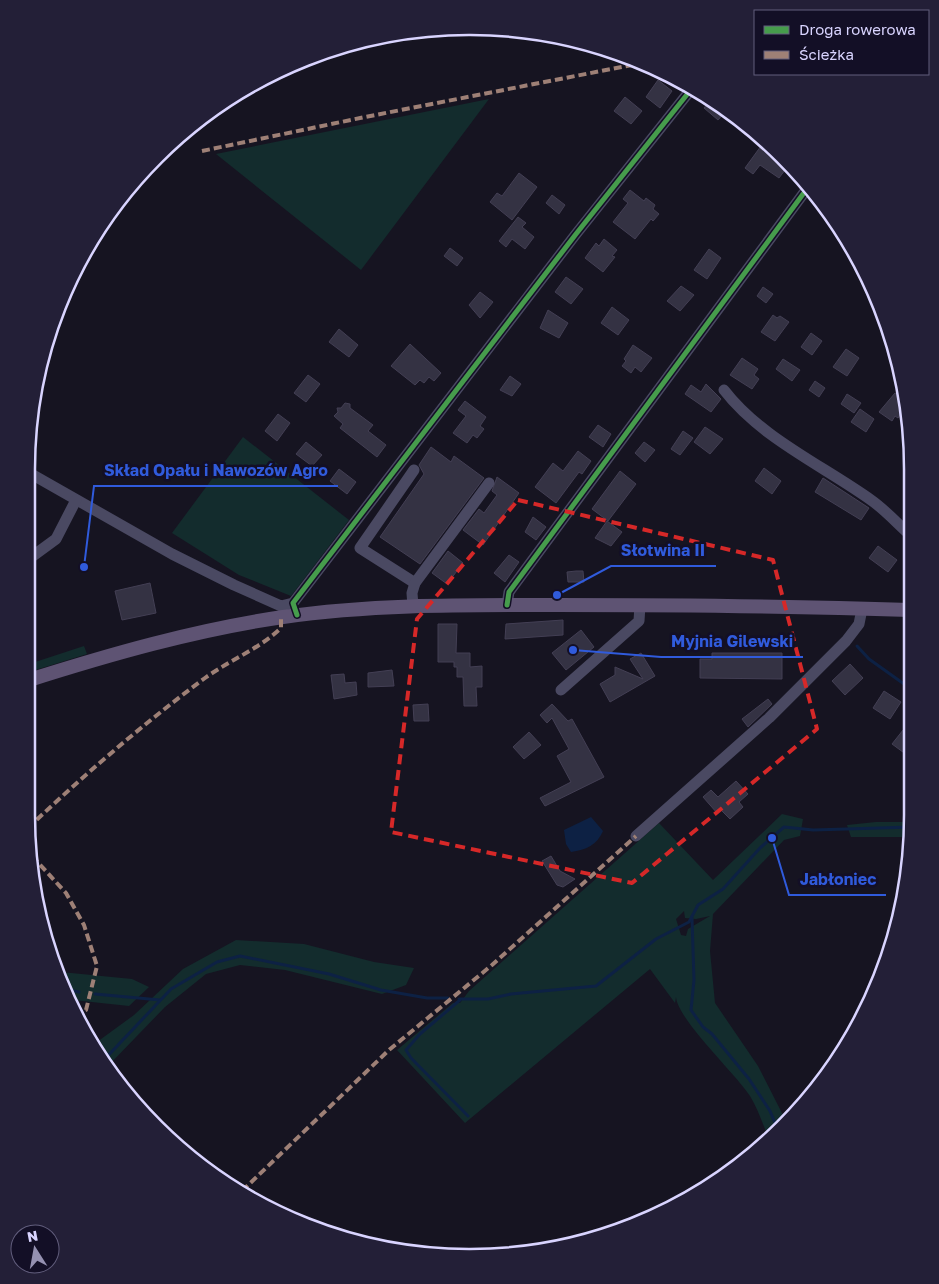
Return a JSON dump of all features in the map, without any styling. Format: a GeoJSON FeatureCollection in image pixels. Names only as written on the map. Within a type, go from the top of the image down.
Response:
{"type":"FeatureCollection","features":[{"type":"Feature","properties":{"kind":"main road"},"geometry":{"type":"LineString","coordinates":[[35,678],[148,644],[232,626],[295,609],[413,606],[640,605],[904,610]]}},
{"type":"Feature","properties":{"kind":"street"},"geometry":{"type":"LineString","coordinates":[[35,476],[172,554],[234,585],[281,606],[295,609],[576,234],[688,94]]}},
{"type":"Feature","properties":{"kind":"street"},"geometry":{"type":"LineString","coordinates":[[507,605],[509,592],[804,193]]}},
{"type":"Feature","properties":{"kind":"street"},"geometry":{"type":"LineString","coordinates":[[724,390],[737,407],[767,431],[872,501],[904,529]]}},
{"type":"Feature","properties":{"kind":"street"},"geometry":{"type":"LineString","coordinates":[[414,470],[360,548],[415,583]]}},
{"type":"Feature","properties":{"kind":"street"},"geometry":{"type":"LineString","coordinates":[[413,606],[412,594],[415,583],[489,482]]}},
{"type":"Feature","properties":{"kind":"street"},"geometry":{"type":"LineString","coordinates":[[35,555],[56,540],[76,500]]}},
{"type":"Feature","properties":{"kind":"street"},"geometry":{"type":"LineString","coordinates":[[561,690],[639,621],[640,605]]}},
{"type":"Feature","properties":{"kind":"street"},"geometry":{"type":"LineString","coordinates":[[636,836],[768,718],[846,641],[860,624],[862,609]]}},
{"type":"Feature","properties":{"kind":"highlighted area"},"geometry":{"type":"Polygon","coordinates":[[[518,500],[773,560],[817,729],[632,883],[391,832],[417,619],[518,500]]]}},
{"type":"Feature","properties":{"kind":"green space"},"geometry":{"type":"Polygon","coordinates":[[[489,99],[361,270],[216,154],[489,99]]]}},
{"type":"Feature","properties":{"kind":"green space"},"geometry":{"type":"Polygon","coordinates":[[[243,437],[349,520],[291,596],[239,575],[172,533],[243,437]]]}},
{"type":"Feature","properties":{"kind":"green space"},"geometry":{"type":"Polygon","coordinates":[[[84,646],[87,654],[35,670],[35,662],[84,646]]]}},
{"type":"Feature","properties":{"kind":"green space"},"geometry":{"type":"Polygon","coordinates":[[[782,814],[803,819],[800,836],[784,840],[713,914],[710,951],[715,1003],[758,1066],[783,1115],[766,1132],[750,1096],[743,1086],[696,1032],[679,1007],[676,997],[675,1003],[650,969],[465,1123],[397,1050],[453,1003],[460,1003],[469,991],[659,823],[713,880],[782,814]],[[684,911],[676,919],[681,935],[686,936],[688,929],[710,916],[696,919],[685,918],[684,911]]]}},
{"type":"Feature","properties":{"kind":"green space"},"geometry":{"type":"Polygon","coordinates":[[[904,822],[903,837],[851,837],[847,825],[904,822]]]}},
{"type":"Feature","properties":{"kind":"green space"},"geometry":{"type":"Polygon","coordinates":[[[236,940],[304,944],[374,962],[414,968],[406,985],[382,994],[285,970],[240,965],[206,974],[165,1007],[112,1062],[99,1041],[134,1015],[183,969],[236,940]]]}},
{"type":"Feature","properties":{"kind":"green space"},"geometry":{"type":"Polygon","coordinates":[[[65,972],[132,979],[149,987],[129,1006],[77,1000],[65,972]]]}},
{"type":"Feature","properties":{"kind":"water"},"geometry":{"type":"Polygon","coordinates":[[[591,817],[603,831],[601,836],[590,846],[571,852],[566,844],[564,830],[591,817]]]}},
{"type":"Feature","properties":{"kind":"building"},"geometry":{"type":"Polygon","coordinates":[[[658,80],[672,91],[660,108],[646,97],[658,80]]]}},
{"type":"Feature","properties":{"kind":"building"},"geometry":{"type":"Polygon","coordinates":[[[625,97],[642,111],[631,124],[614,111],[625,97]]]}},
{"type":"Feature","properties":{"kind":"building"},"geometry":{"type":"Polygon","coordinates":[[[706,105],[722,116],[718,120],[704,108],[706,105]]]}},
{"type":"Feature","properties":{"kind":"building"},"geometry":{"type":"Polygon","coordinates":[[[760,147],[785,170],[779,178],[760,165],[753,174],[745,168],[760,147]]]}},
{"type":"Feature","properties":{"kind":"building"},"geometry":{"type":"Polygon","coordinates":[[[519,173],[537,187],[512,220],[490,202],[497,193],[502,196],[519,173]]]}},
{"type":"Feature","properties":{"kind":"building"},"geometry":{"type":"Polygon","coordinates":[[[630,190],[644,201],[646,198],[655,205],[653,209],[659,214],[653,221],[651,219],[635,239],[613,222],[628,203],[623,199],[630,190]]]}},
{"type":"Feature","properties":{"kind":"building"},"geometry":{"type":"Polygon","coordinates":[[[552,195],[565,205],[559,214],[546,203],[552,195]]]}},
{"type":"Feature","properties":{"kind":"building"},"geometry":{"type":"Polygon","coordinates":[[[518,217],[526,223],[522,227],[534,237],[525,249],[512,239],[506,247],[499,241],[518,217]]]}},
{"type":"Feature","properties":{"kind":"building"},"geometry":{"type":"Polygon","coordinates":[[[604,239],[617,250],[612,256],[615,257],[603,272],[585,258],[596,243],[599,246],[604,239]]]}},
{"type":"Feature","properties":{"kind":"building"},"geometry":{"type":"Polygon","coordinates":[[[450,248],[463,258],[457,266],[444,256],[450,248]]]}},
{"type":"Feature","properties":{"kind":"building"},"geometry":{"type":"Polygon","coordinates":[[[709,249],[721,258],[707,279],[694,270],[709,249]]]}},
{"type":"Feature","properties":{"kind":"building"},"geometry":{"type":"Polygon","coordinates":[[[566,277],[583,289],[571,304],[555,292],[566,277]]]}},
{"type":"Feature","properties":{"kind":"building"},"geometry":{"type":"Polygon","coordinates":[[[681,286],[694,295],[680,311],[667,301],[681,286]]]}},
{"type":"Feature","properties":{"kind":"building"},"geometry":{"type":"Polygon","coordinates":[[[763,287],[773,294],[766,303],[757,296],[763,287]]]}},
{"type":"Feature","properties":{"kind":"building"},"geometry":{"type":"Polygon","coordinates":[[[480,292],[493,302],[480,318],[469,305],[480,292]]]}},
{"type":"Feature","properties":{"kind":"building"},"geometry":{"type":"Polygon","coordinates":[[[612,307],[629,320],[618,335],[601,323],[612,307]]]}},
{"type":"Feature","properties":{"kind":"building"},"geometry":{"type":"Polygon","coordinates":[[[548,310],[568,323],[559,338],[540,328],[548,310]]]}},
{"type":"Feature","properties":{"kind":"building"},"geometry":{"type":"Polygon","coordinates":[[[773,315],[777,318],[780,316],[789,322],[775,341],[761,332],[773,315]]]}},
{"type":"Feature","properties":{"kind":"building"},"geometry":{"type":"Polygon","coordinates":[[[339,329],[358,345],[349,357],[329,342],[339,329]]]}},
{"type":"Feature","properties":{"kind":"building"},"geometry":{"type":"Polygon","coordinates":[[[811,333],[822,341],[812,355],[801,347],[811,333]]]}},
{"type":"Feature","properties":{"kind":"building"},"geometry":{"type":"Polygon","coordinates":[[[410,344],[441,373],[434,381],[429,377],[424,383],[420,380],[415,385],[391,366],[410,344]]]}},
{"type":"Feature","properties":{"kind":"building"},"geometry":{"type":"Polygon","coordinates":[[[633,345],[652,358],[641,372],[635,367],[631,373],[622,366],[633,345]]]}},
{"type":"Feature","properties":{"kind":"building"},"geometry":{"type":"Polygon","coordinates":[[[846,349],[859,358],[847,376],[833,367],[846,349]]]}},
{"type":"Feature","properties":{"kind":"building"},"geometry":{"type":"Polygon","coordinates":[[[742,358],[758,369],[754,375],[759,379],[752,389],[730,375],[742,358]]]}},
{"type":"Feature","properties":{"kind":"building"},"geometry":{"type":"Polygon","coordinates":[[[783,359],[800,370],[792,381],[776,369],[783,359]]]}},
{"type":"Feature","properties":{"kind":"building"},"geometry":{"type":"Polygon","coordinates":[[[308,375],[320,384],[306,402],[294,393],[308,375]]]}},
{"type":"Feature","properties":{"kind":"building"},"geometry":{"type":"Polygon","coordinates":[[[510,376],[521,384],[512,396],[500,390],[510,376]]]}},
{"type":"Feature","properties":{"kind":"building"},"geometry":{"type":"Polygon","coordinates":[[[815,381],[825,388],[819,397],[809,390],[815,381]]]}},
{"type":"Feature","properties":{"kind":"building"},"geometry":{"type":"Polygon","coordinates":[[[706,384],[721,399],[711,412],[685,394],[691,385],[701,392],[706,384]]]}},
{"type":"Feature","properties":{"kind":"building"},"geometry":{"type":"Polygon","coordinates":[[[895,393],[897,394],[900,415],[898,418],[895,416],[892,421],[879,412],[895,393]]]}},
{"type":"Feature","properties":{"kind":"building"},"geometry":{"type":"Polygon","coordinates":[[[847,394],[861,403],[854,413],[841,404],[847,394]]]}},
{"type":"Feature","properties":{"kind":"building"},"geometry":{"type":"Polygon","coordinates":[[[465,401],[486,417],[480,426],[484,429],[477,438],[473,435],[467,443],[453,433],[466,416],[458,410],[465,401]]]}},
{"type":"Feature","properties":{"kind":"building"},"geometry":{"type":"Polygon","coordinates":[[[345,403],[350,404],[350,408],[373,425],[368,431],[386,445],[377,457],[340,428],[343,424],[334,416],[338,412],[337,408],[341,408],[345,403]]]}},
{"type":"Feature","properties":{"kind":"building"},"geometry":{"type":"Polygon","coordinates":[[[860,409],[874,419],[866,432],[851,422],[860,409]]]}},
{"type":"Feature","properties":{"kind":"building"},"geometry":{"type":"Polygon","coordinates":[[[278,414],[290,423],[277,441],[265,431],[278,414]]]}},
{"type":"Feature","properties":{"kind":"building"},"geometry":{"type":"Polygon","coordinates":[[[598,425],[611,434],[603,447],[589,437],[598,425]]]}},
{"type":"Feature","properties":{"kind":"building"},"geometry":{"type":"Polygon","coordinates":[[[705,427],[723,439],[710,454],[694,442],[705,427]]]}},
{"type":"Feature","properties":{"kind":"building"},"geometry":{"type":"Polygon","coordinates":[[[683,431],[693,438],[680,455],[671,449],[683,431]]]}},
{"type":"Feature","properties":{"kind":"building"},"geometry":{"type":"Polygon","coordinates":[[[306,442],[322,455],[312,466],[296,454],[306,442]]]}},
{"type":"Feature","properties":{"kind":"building"},"geometry":{"type":"Polygon","coordinates":[[[644,442],[655,450],[645,462],[635,453],[644,442]]]}},
{"type":"Feature","properties":{"kind":"building"},"geometry":{"type":"Polygon","coordinates":[[[431,447],[451,462],[454,456],[484,478],[420,564],[380,537],[424,474],[419,465],[431,447]]]}},
{"type":"Feature","properties":{"kind":"building"},"geometry":{"type":"Polygon","coordinates":[[[578,451],[591,461],[582,474],[579,472],[556,503],[535,487],[553,463],[563,471],[578,451]]]}},
{"type":"Feature","properties":{"kind":"building"},"geometry":{"type":"Polygon","coordinates":[[[764,468],[781,481],[772,494],[755,481],[764,468]]]}},
{"type":"Feature","properties":{"kind":"building"},"geometry":{"type":"Polygon","coordinates":[[[339,469],[356,482],[347,494],[330,481],[339,469]]]}},
{"type":"Feature","properties":{"kind":"building"},"geometry":{"type":"Polygon","coordinates":[[[620,471],[636,484],[608,521],[592,509],[620,471]]]}},
{"type":"Feature","properties":{"kind":"building"},"geometry":{"type":"Polygon","coordinates":[[[497,477],[519,493],[483,545],[463,530],[479,509],[484,513],[497,495],[492,491],[497,477]]]}},
{"type":"Feature","properties":{"kind":"building"},"geometry":{"type":"Polygon","coordinates":[[[823,478],[869,508],[861,520],[815,492],[823,478]]]}},
{"type":"Feature","properties":{"kind":"building"},"geometry":{"type":"Polygon","coordinates":[[[533,517],[546,527],[536,540],[525,532],[533,517]]]}},
{"type":"Feature","properties":{"kind":"building"},"geometry":{"type":"Polygon","coordinates":[[[607,521],[622,532],[611,546],[595,538],[607,521]]]}},
{"type":"Feature","properties":{"kind":"building"},"geometry":{"type":"Polygon","coordinates":[[[878,546],[897,560],[888,572],[869,558],[878,546]]]}},
{"type":"Feature","properties":{"kind":"building"},"geometry":{"type":"Polygon","coordinates":[[[448,551],[463,563],[447,584],[432,573],[448,551]]]}},
{"type":"Feature","properties":{"kind":"building"},"geometry":{"type":"Polygon","coordinates":[[[509,555],[519,562],[505,582],[494,573],[509,555]]]}},
{"type":"Feature","properties":{"kind":"building"},"geometry":{"type":"Polygon","coordinates":[[[583,571],[584,582],[568,582],[567,572],[583,571]]]}},
{"type":"Feature","properties":{"kind":"building"},"geometry":{"type":"Polygon","coordinates":[[[150,583],[156,613],[122,620],[115,591],[150,583]]]}},
{"type":"Feature","properties":{"kind":"building"},"geometry":{"type":"Polygon","coordinates":[[[563,620],[563,635],[505,639],[506,624],[563,620]]]}},
{"type":"Feature","properties":{"kind":"building"},"geometry":{"type":"Polygon","coordinates":[[[438,624],[457,624],[456,653],[470,653],[470,667],[482,666],[482,687],[476,687],[477,706],[464,706],[463,677],[457,677],[457,667],[454,667],[454,662],[438,662],[438,624]]]}},
{"type":"Feature","properties":{"kind":"building"},"geometry":{"type":"Polygon","coordinates":[[[581,630],[594,647],[566,670],[552,653],[581,630]]]}},
{"type":"Feature","properties":{"kind":"building"},"geometry":{"type":"Polygon","coordinates":[[[641,653],[655,676],[610,702],[600,684],[615,675],[615,667],[643,679],[630,659],[641,653]]]}},
{"type":"Feature","properties":{"kind":"building"},"geometry":{"type":"Polygon","coordinates":[[[712,653],[782,653],[782,679],[700,678],[700,659],[712,659],[712,653]]]}},
{"type":"Feature","properties":{"kind":"building"},"geometry":{"type":"Polygon","coordinates":[[[850,664],[863,678],[845,695],[832,681],[850,664]]]}},
{"type":"Feature","properties":{"kind":"building"},"geometry":{"type":"Polygon","coordinates":[[[392,670],[394,686],[368,687],[368,673],[392,670]]]}},
{"type":"Feature","properties":{"kind":"building"},"geometry":{"type":"Polygon","coordinates":[[[344,674],[345,683],[356,682],[357,695],[334,699],[331,675],[344,674]]]}},
{"type":"Feature","properties":{"kind":"building"},"geometry":{"type":"Polygon","coordinates":[[[884,691],[901,702],[890,719],[873,708],[884,691]]]}},
{"type":"Feature","properties":{"kind":"building"},"geometry":{"type":"Polygon","coordinates":[[[768,699],[772,704],[748,727],[742,719],[768,699]]]}},
{"type":"Feature","properties":{"kind":"building"},"geometry":{"type":"Polygon","coordinates":[[[428,704],[429,721],[414,721],[413,705],[428,704]]]}},
{"type":"Feature","properties":{"kind":"building"},"geometry":{"type":"Polygon","coordinates":[[[552,704],[568,721],[572,719],[604,777],[545,806],[540,798],[571,782],[557,756],[569,749],[552,718],[547,723],[540,715],[552,704]]]}},
{"type":"Feature","properties":{"kind":"building"},"geometry":{"type":"Polygon","coordinates":[[[904,729],[904,753],[892,744],[904,729]]]}},
{"type":"Feature","properties":{"kind":"building"},"geometry":{"type":"Polygon","coordinates":[[[529,732],[541,745],[524,759],[513,747],[529,732]]]}},
{"type":"Feature","properties":{"kind":"building"},"geometry":{"type":"Polygon","coordinates":[[[736,781],[748,794],[739,802],[743,807],[730,819],[721,810],[717,813],[703,797],[711,790],[718,797],[736,781]]]}},
{"type":"Feature","properties":{"kind":"building"},"geometry":{"type":"Polygon","coordinates":[[[551,856],[560,871],[575,879],[563,887],[557,885],[542,861],[551,856]]]}},
{"type":"Feature","properties":{"kind":"waterway"},"geometry":{"type":"LineString","coordinates":[[857,646],[869,659],[904,684]]}},
{"type":"Feature","properties":{"kind":"waterway"},"geometry":{"type":"LineString","coordinates":[[459,999],[488,999],[511,994],[596,986],[656,939],[689,922],[698,905],[723,889],[760,848],[784,827],[813,830],[904,827]]}},
{"type":"Feature","properties":{"kind":"waterway"},"geometry":{"type":"LineString","coordinates":[[692,918],[694,980],[691,1010],[703,1027],[712,1034],[749,1079],[770,1111],[775,1124]]}},
{"type":"Feature","properties":{"kind":"waterway"},"geometry":{"type":"LineString","coordinates":[[108,1056],[171,989],[217,962],[240,956],[329,974],[381,990],[427,998],[448,998]]}},
{"type":"Feature","properties":{"kind":"waterway"},"geometry":{"type":"LineString","coordinates":[[72,991],[79,992]]}},
{"type":"Feature","properties":{"kind":"waterway"},"geometry":{"type":"LineString","coordinates":[[95,994],[160,1000]]}},
{"type":"Feature","properties":{"kind":"waterway"},"geometry":{"type":"LineString","coordinates":[[460,1000],[420,1034],[406,1050],[411,1058],[468,1116]]}},
{"type":"Feature","properties":{"kind":"marked path"},"geometry":{"type":"LineString","coordinates":[[202,151],[629,65]]}},
{"type":"Feature","properties":{"kind":"marked path"},"geometry":{"type":"LineString","coordinates":[[35,821],[92,769],[159,713],[205,678],[254,648],[281,628],[281,617]]}},
{"type":"Feature","properties":{"kind":"marked path"},"geometry":{"type":"LineString","coordinates":[[246,1187],[389,1050],[492,965],[636,836]]}},
{"type":"Feature","properties":{"kind":"marked path"},"geometry":{"type":"LineString","coordinates":[[38,863],[66,893],[84,925],[97,966],[86,1010],[82,1012]]}},
{"type":"Feature","properties":{"kind":"cycle path"},"geometry":{"type":"LineString","coordinates":[[297,615],[293,603],[576,234],[688,94]]}},
{"type":"Feature","properties":{"kind":"cycle path"},"geometry":{"type":"LineString","coordinates":[[507,605],[509,592],[804,193]]}},
{"type":"Feature","properties":{"kind":"place","name":"Skład Opału i Nawozów Agro"},"geometry":{"type":"Point","coordinates":[84,567]}},
{"type":"Feature","properties":{"kind":"place","name":"Słotwina II"},"geometry":{"type":"Point","coordinates":[557,595]}},
{"type":"Feature","properties":{"kind":"place","name":"Myjnia Gilewski"},"geometry":{"type":"Point","coordinates":[573,650]}},
{"type":"Feature","properties":{"kind":"place","name":"Jabłoniec"},"geometry":{"type":"Point","coordinates":[772,838]}}]}
